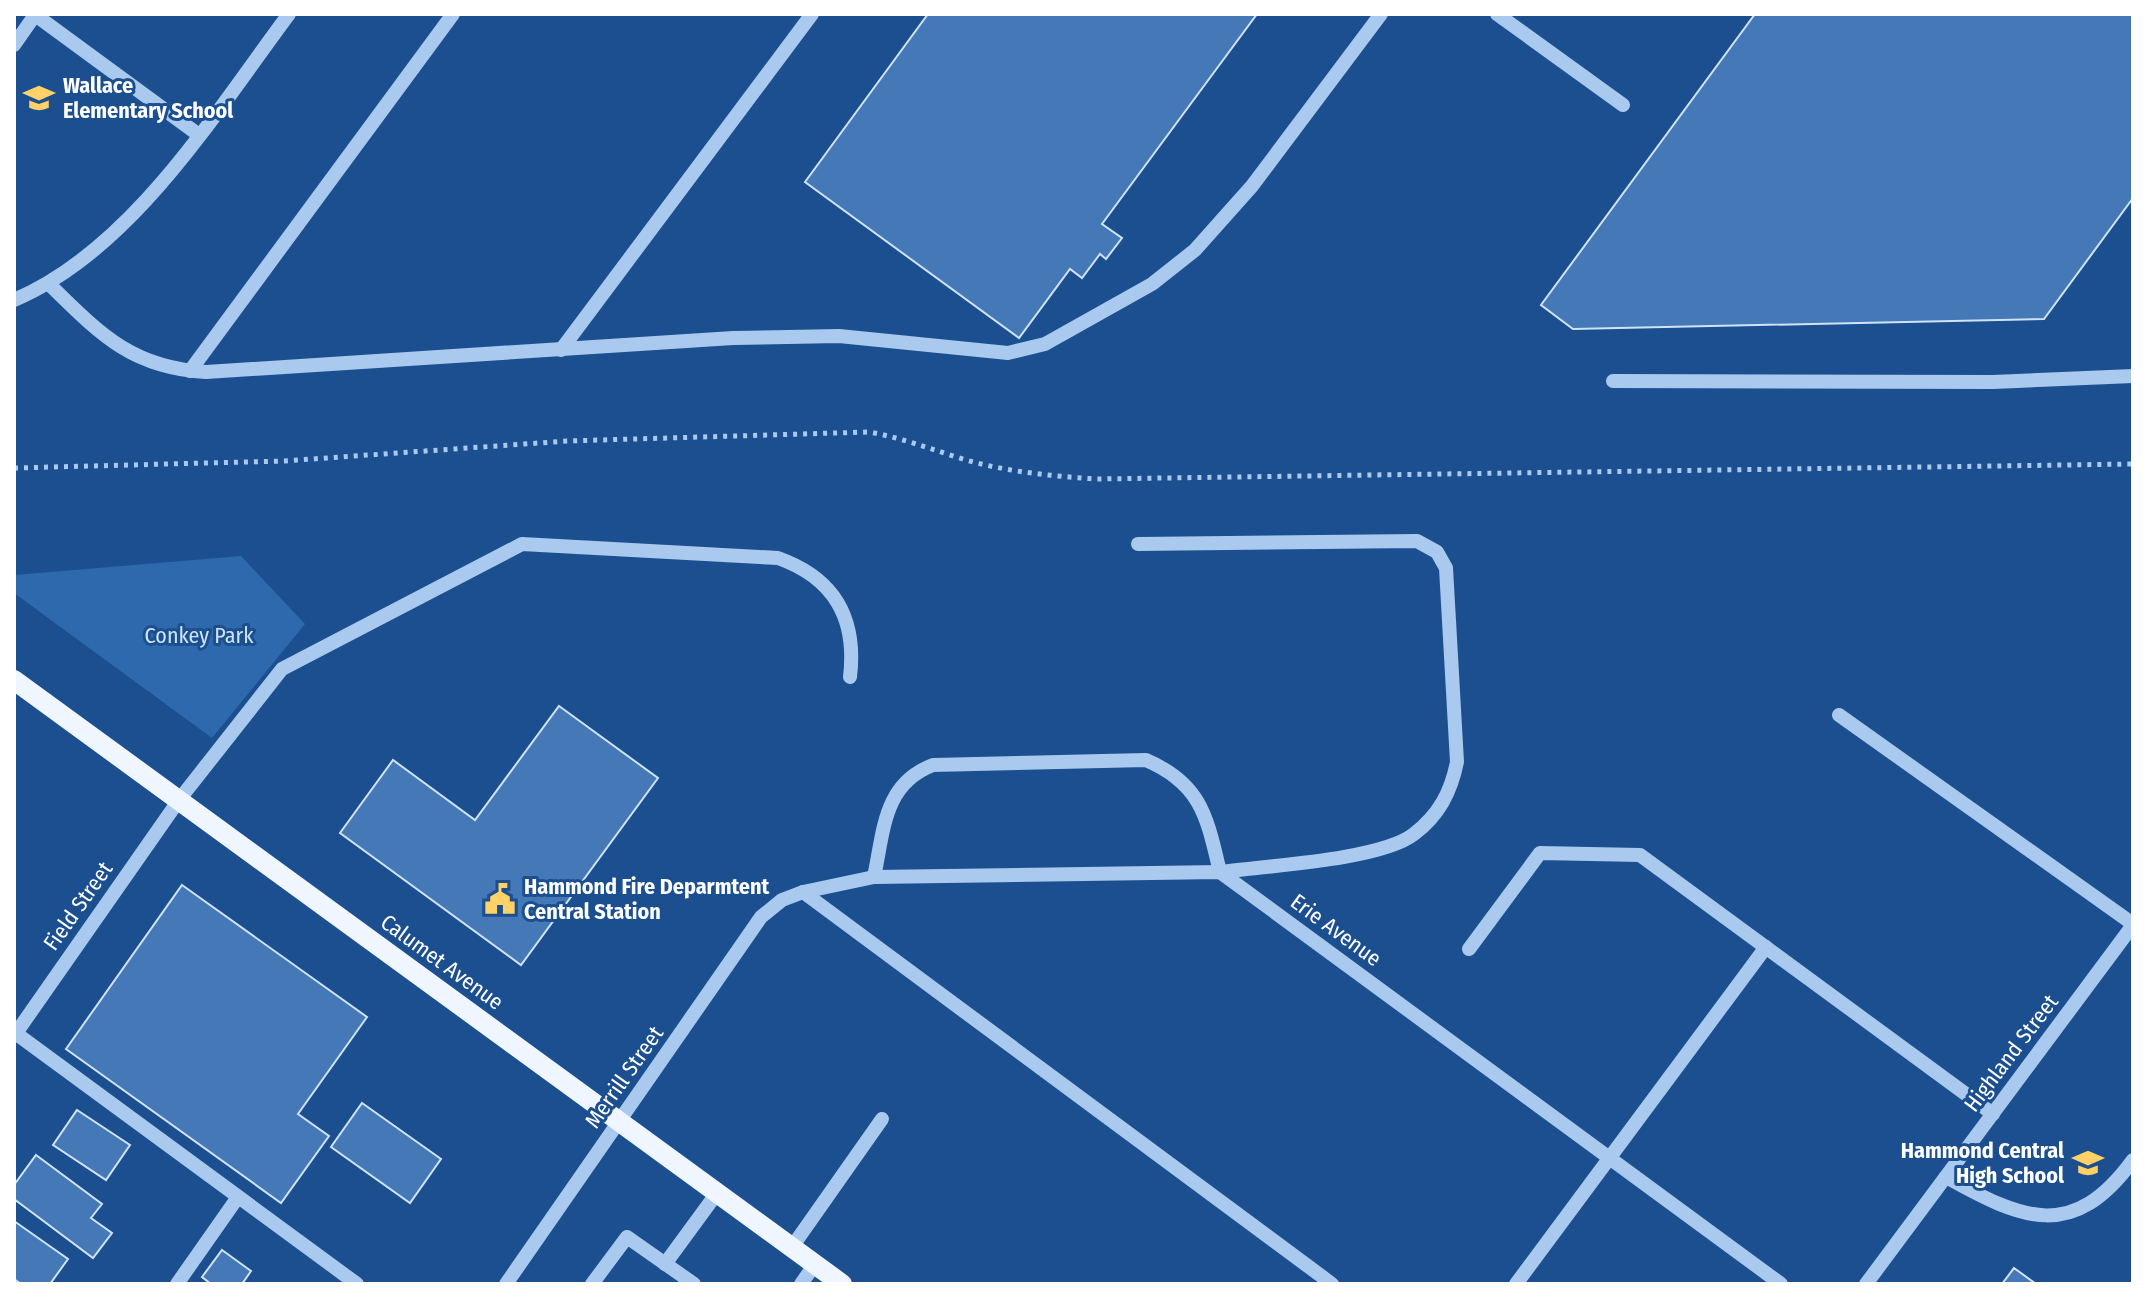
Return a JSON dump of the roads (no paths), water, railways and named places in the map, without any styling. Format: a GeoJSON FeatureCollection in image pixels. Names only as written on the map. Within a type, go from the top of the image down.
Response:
{"type":"FeatureCollection","features":[{"type":"Feature","properties":{"kind":"main road","name":"Calumet Avenue"},"geometry":{"type":"LineString","coordinates":[[16,687],[179,800],[842,1284]]}},
{"type":"Feature","properties":{"kind":"street"},"geometry":{"type":"LineString","coordinates":[[14,300],[50,285],[118,230],[199,135],[289,14]]}},
{"type":"Feature","properties":{"kind":"street"},"geometry":{"type":"LineString","coordinates":[[190,371],[453,14]]}},
{"type":"Feature","properties":{"kind":"street"},"geometry":{"type":"LineString","coordinates":[[561,350],[812,14]]}},
{"type":"Feature","properties":{"kind":"street"},"geometry":{"type":"LineString","coordinates":[[50,285],[103,338],[135,357],[174,370],[733,338],[839,336],[1008,353],[1045,344],[1152,284],[1203,242],[1252,186],[1381,14]]}},
{"type":"Feature","properties":{"kind":"street"},"geometry":{"type":"LineString","coordinates":[[1497,14],[1623,105]]}},
{"type":"Feature","properties":{"kind":"street"},"geometry":{"type":"LineString","coordinates":[[14,45],[35,15],[199,135]]}},
{"type":"Feature","properties":{"kind":"street"},"geometry":{"type":"LineString","coordinates":[[1613,381],[1993,382],[2133,376]]}},
{"type":"Feature","properties":{"kind":"street"},"geometry":{"type":"LineString","coordinates":[[803,892],[874,877],[1220,872],[1373,851],[1412,837],[1433,817],[1452,789],[1457,762],[1446,568],[1437,552],[1417,541],[1138,544]]}},
{"type":"Feature","properties":{"kind":"street","name":"Field Street"},"geometry":{"type":"LineString","coordinates":[[15,1034],[179,800],[282,669],[522,544],[778,558],[801,566],[823,582],[840,604],[849,631],[850,677]]}},
{"type":"Feature","properties":{"kind":"street"},"geometry":{"type":"LineString","coordinates":[[1839,715],[2133,925]]}},
{"type":"Feature","properties":{"kind":"street"},"geometry":{"type":"LineString","coordinates":[[874,877],[890,807],[899,788],[913,773],[933,765],[1146,760],[1168,769],[1190,788],[1206,815],[1220,872]]}},
{"type":"Feature","properties":{"kind":"street"},"geometry":{"type":"LineString","coordinates":[[1469,949],[1540,853],[1640,855],[1993,1114]]}},
{"type":"Feature","properties":{"kind":"street","name":"Erie Avenue"},"geometry":{"type":"LineString","coordinates":[[1220,872],[1781,1284]]}},
{"type":"Feature","properties":{"kind":"street"},"geometry":{"type":"LineString","coordinates":[[803,892],[1332,1284]]}},
{"type":"Feature","properties":{"kind":"street","name":"Merrill Street"},"geometry":{"type":"LineString","coordinates":[[510,1282],[761,917],[782,900],[803,892]]}},
{"type":"Feature","properties":{"kind":"street","name":"Highland Street"},"geometry":{"type":"LineString","coordinates":[[1866,1284],[2133,925]]}},
{"type":"Feature","properties":{"kind":"street"},"geometry":{"type":"LineString","coordinates":[[1516,1284],[1766,947]]}},
{"type":"Feature","properties":{"kind":"street"},"geometry":{"type":"LineString","coordinates":[[15,1034],[357,1284]]}},
{"type":"Feature","properties":{"kind":"street"},"geometry":{"type":"LineString","coordinates":[[792,1247],[882,1119]]}},
{"type":"Feature","properties":{"kind":"street"},"geometry":{"type":"LineString","coordinates":[[1946,1177],[1995,1204],[2032,1216],[2070,1212],[2096,1202],[2133,1160]]}},
{"type":"Feature","properties":{"kind":"street"},"geometry":{"type":"LineString","coordinates":[[665,1264],[717,1193]]}},
{"type":"Feature","properties":{"kind":"street"},"geometry":{"type":"LineString","coordinates":[[177,1284],[238,1197]]}},
{"type":"Feature","properties":{"kind":"street"},"geometry":{"type":"LineString","coordinates":[[592,1284],[627,1237],[694,1284]]}},
{"type":"Feature","properties":{"kind":"street"},"geometry":{"type":"LineString","coordinates":[[801,1284],[815,1264]]}},
{"type":"Feature","properties":{"kind":"place","name":"Wallace Elementary School"},"geometry":{"type":"Point","coordinates":[39,98]}},
{"type":"Feature","properties":{"kind":"place","name":"Hammond Fire Deparmtent Central Station"},"geometry":{"type":"Point","coordinates":[500,899]}},
{"type":"Feature","properties":{"kind":"place","name":"Hammond Central High School"},"geometry":{"type":"Point","coordinates":[2088,1163]}},
{"type":"Feature","properties":{"kind":"park label","name":"Conkey Park"},"geometry":{"type":"Point","coordinates":[199,635]}}]}
